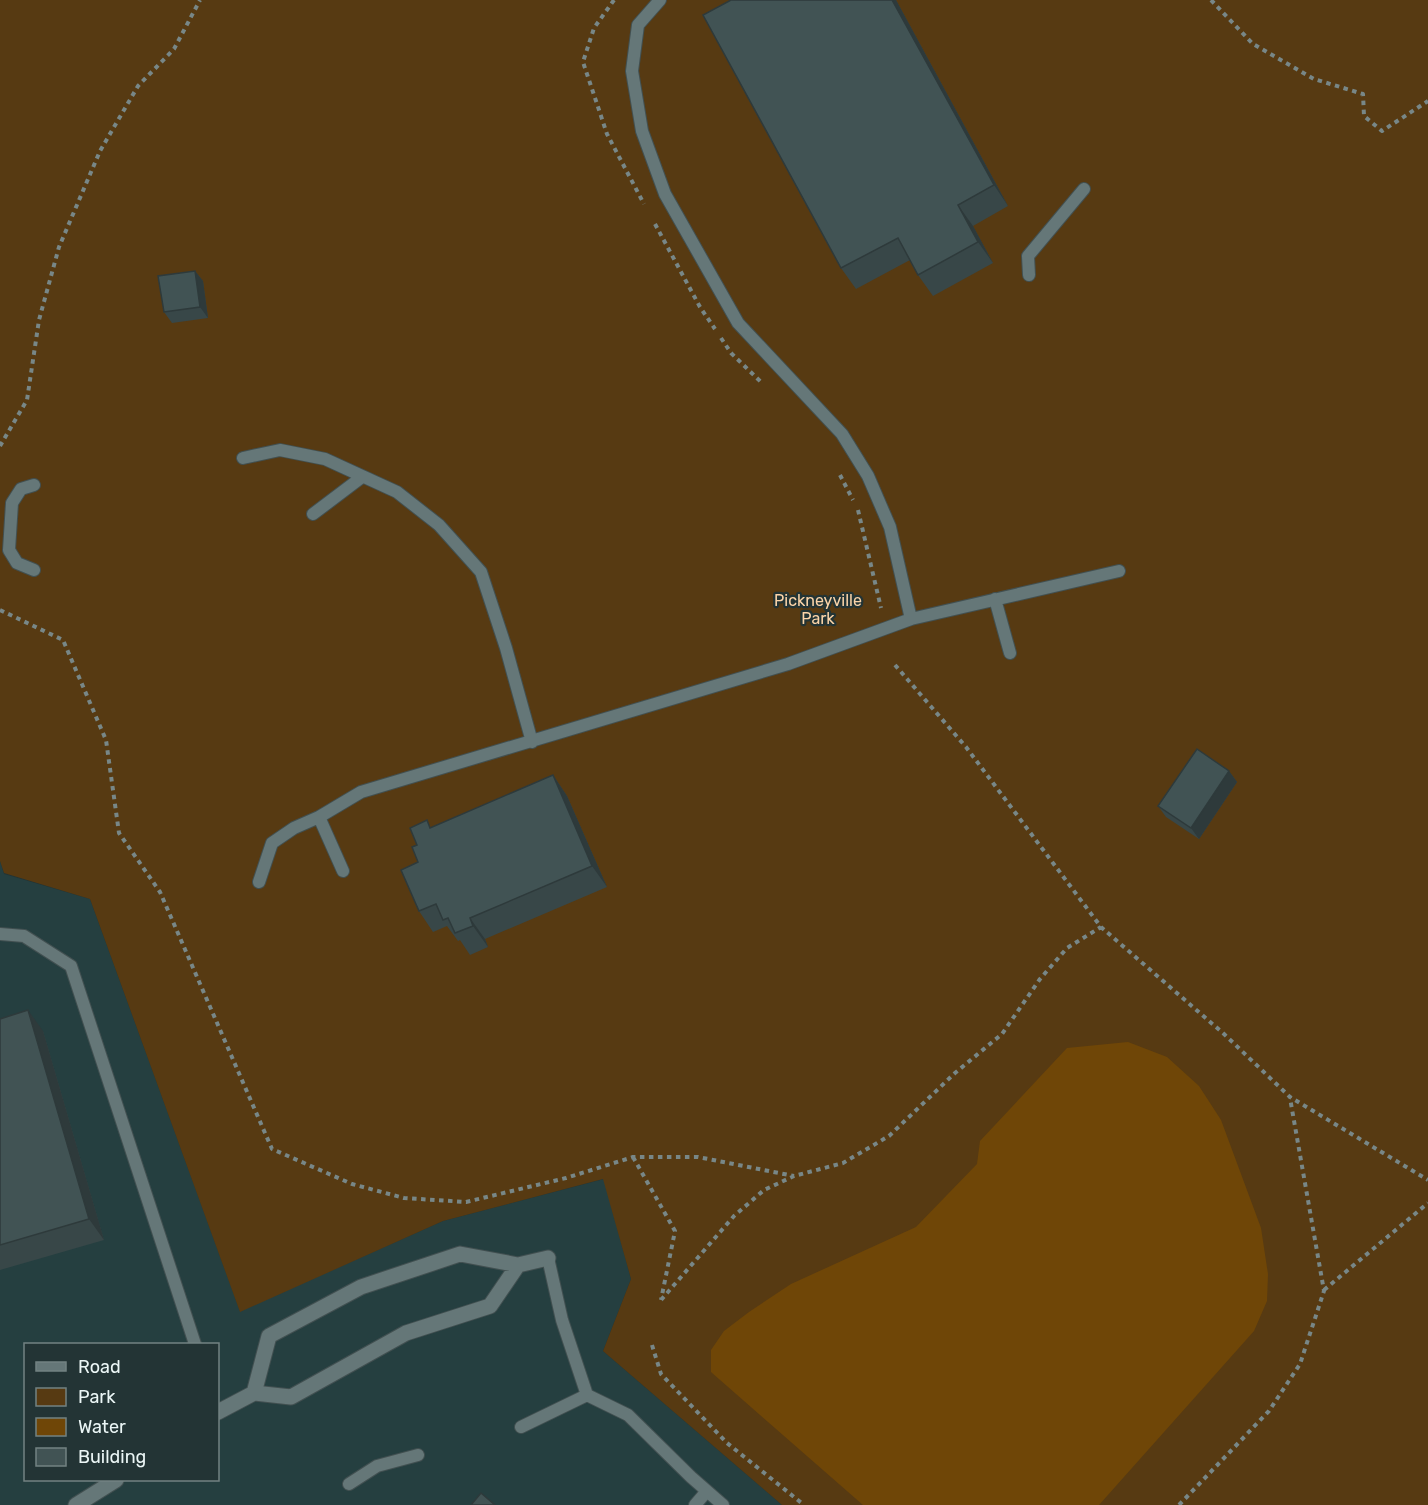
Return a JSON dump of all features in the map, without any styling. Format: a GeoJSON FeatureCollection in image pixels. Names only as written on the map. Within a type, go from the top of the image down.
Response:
{"type":"FeatureCollection","features":[{"type":"Feature","properties":{"kind":"street"},"geometry":{"type":"LineString","coordinates":[[254,1393],[268,1336],[361,1287],[460,1254],[518,1264],[548,1258]]}},
{"type":"Feature","properties":{"kind":"street"},"geometry":{"type":"LineString","coordinates":[[219,1411],[254,1393],[291,1397],[406,1333],[490,1306],[518,1264]]}},
{"type":"Feature","properties":{"kind":"street"},"geometry":{"type":"LineString","coordinates":[[76,1505],[113,1481]]}},
{"type":"Feature","properties":{"kind":"lane"},"geometry":{"type":"LineString","coordinates":[[660,0],[638,25],[632,71],[642,131],[665,194],[738,323],[842,434],[868,476],[890,527],[911,619]]}},
{"type":"Feature","properties":{"kind":"lane"},"geometry":{"type":"LineString","coordinates":[[1029,275],[1028,256],[1084,189]]}},
{"type":"Feature","properties":{"kind":"lane"},"geometry":{"type":"LineString","coordinates":[[243,458],[280,450],[325,459],[397,492],[439,525],[481,572],[506,648],[532,742]]}},
{"type":"Feature","properties":{"kind":"lane"},"geometry":{"type":"LineString","coordinates":[[313,514],[362,477]]}},
{"type":"Feature","properties":{"kind":"lane"},"geometry":{"type":"LineString","coordinates":[[34,484],[21,489],[12,503],[9,550],[17,563],[34,570]]}},
{"type":"Feature","properties":{"kind":"lane"},"geometry":{"type":"LineString","coordinates":[[259,882],[272,843],[294,828],[320,817],[361,792],[788,664],[911,619],[1119,571]]}},
{"type":"Feature","properties":{"kind":"lane"},"geometry":{"type":"LineString","coordinates":[[995,599],[1010,653]]}},
{"type":"Feature","properties":{"kind":"lane"},"geometry":{"type":"LineString","coordinates":[[320,817],[343,871]]}},
{"type":"Feature","properties":{"kind":"lane"},"geometry":{"type":"LineString","coordinates":[[0,934],[24,936],[71,966],[195,1343]]}},
{"type":"Feature","properties":{"kind":"lane"},"geometry":{"type":"LineString","coordinates":[[548,1258],[562,1320],[587,1395],[628,1415],[723,1505]]}},
{"type":"Feature","properties":{"kind":"lane"},"geometry":{"type":"LineString","coordinates":[[521,1427],[587,1395]]}},
{"type":"Feature","properties":{"kind":"lane"},"geometry":{"type":"LineString","coordinates":[[349,1484],[377,1466],[418,1455]]}},
{"type":"Feature","properties":{"kind":"lane"},"geometry":{"type":"LineString","coordinates":[[695,1505],[707,1491]]}},
{"type":"Feature","properties":{"kind":"path"},"geometry":{"type":"LineString","coordinates":[[0,446],[27,400],[39,320],[59,247],[100,151],[138,86],[174,49],[200,0]]}},
{"type":"Feature","properties":{"kind":"path"},"geometry":{"type":"LineString","coordinates":[[1210,0],[1253,44],[1314,79],[1363,94],[1364,116],[1382,131],[1428,101]]}},
{"type":"Feature","properties":{"kind":"path"},"geometry":{"type":"LineString","coordinates":[[0,610],[63,640],[106,740],[119,833],[160,892],[272,1149],[352,1184],[404,1198],[466,1202],[566,1178],[633,1157],[698,1157],[794,1176]]}},
{"type":"Feature","properties":{"kind":"path"},"geometry":{"type":"LineString","coordinates":[[895,665],[966,747],[1101,927],[1224,1034],[1290,1097],[1428,1180]]}},
{"type":"Feature","properties":{"kind":"path"},"geometry":{"type":"LineString","coordinates":[[633,1157],[675,1231],[661,1300],[734,1216],[764,1190],[794,1176],[843,1163],[889,1136],[955,1072],[1002,1034],[1040,979],[1067,948],[1101,927]]}},
{"type":"Feature","properties":{"kind":"path"},"geometry":{"type":"LineString","coordinates":[[1179,1505],[1269,1411],[1300,1364],[1324,1291],[1290,1097]]}},
{"type":"Feature","properties":{"kind":"path"},"geometry":{"type":"LineString","coordinates":[[1324,1291],[1428,1203]]}},
{"type":"Feature","properties":{"kind":"path"},"geometry":{"type":"LineString","coordinates":[[652,1345],[661,1374],[727,1443],[804,1505]]}},
{"type":"Feature","properties":{"kind":"shaded area"},"geometry":{"type":"Polygon","coordinates":[[[0,861],[4,874],[90,899],[240,1311],[443,1221],[604,1179],[631,1279],[603,1351],[782,1505],[0,1505],[0,861]]]}},
{"type":"Feature","properties":{"kind":"green space","name":"Pickneyville Park"},"geometry":{"type":"Polygon","coordinates":[[[0,0],[1428,0],[1428,1505],[782,1505],[603,1351],[631,1279],[603,1179],[443,1221],[240,1312],[90,899],[4,873],[0,861],[0,0]]]}},
{"type":"Feature","properties":{"kind":"water"},"geometry":{"type":"Polygon","coordinates":[[[1128,1042],[1167,1057],[1199,1086],[1221,1120],[1261,1228],[1268,1274],[1267,1301],[1254,1331],[1099,1505],[863,1505],[711,1372],[711,1350],[724,1331],[791,1284],[916,1227],[977,1164],[980,1141],[1067,1048],[1128,1042]]]}},
{"type":"Feature","properties":{"kind":"building"},"geometry":{"type":"Polygon","coordinates":[[[731,0],[892,0],[994,185],[958,205],[978,242],[918,275],[898,238],[841,268],[703,15],[731,0]]]}},
{"type":"Feature","properties":{"kind":"building"},"geometry":{"type":"Polygon","coordinates":[[[195,271],[200,307],[164,312],[158,276],[195,271]]]}},
{"type":"Feature","properties":{"kind":"building"},"geometry":{"type":"Polygon","coordinates":[[[1197,749],[1229,771],[1191,828],[1158,806],[1197,749]]]}},
{"type":"Feature","properties":{"kind":"building"},"geometry":{"type":"Polygon","coordinates":[[[553,775],[592,866],[470,918],[473,926],[455,933],[448,918],[443,920],[436,904],[419,911],[401,870],[418,862],[412,847],[417,845],[410,828],[427,820],[430,828],[553,775]]]}},
{"type":"Feature","properties":{"kind":"building"},"geometry":{"type":"Polygon","coordinates":[[[28,1010],[89,1219],[0,1245],[0,1019],[28,1010]]]}},
{"type":"Feature","properties":{"kind":"building"},"geometry":{"type":"Polygon","coordinates":[[[481,1493],[495,1505],[471,1505],[481,1493]]]}}]}
